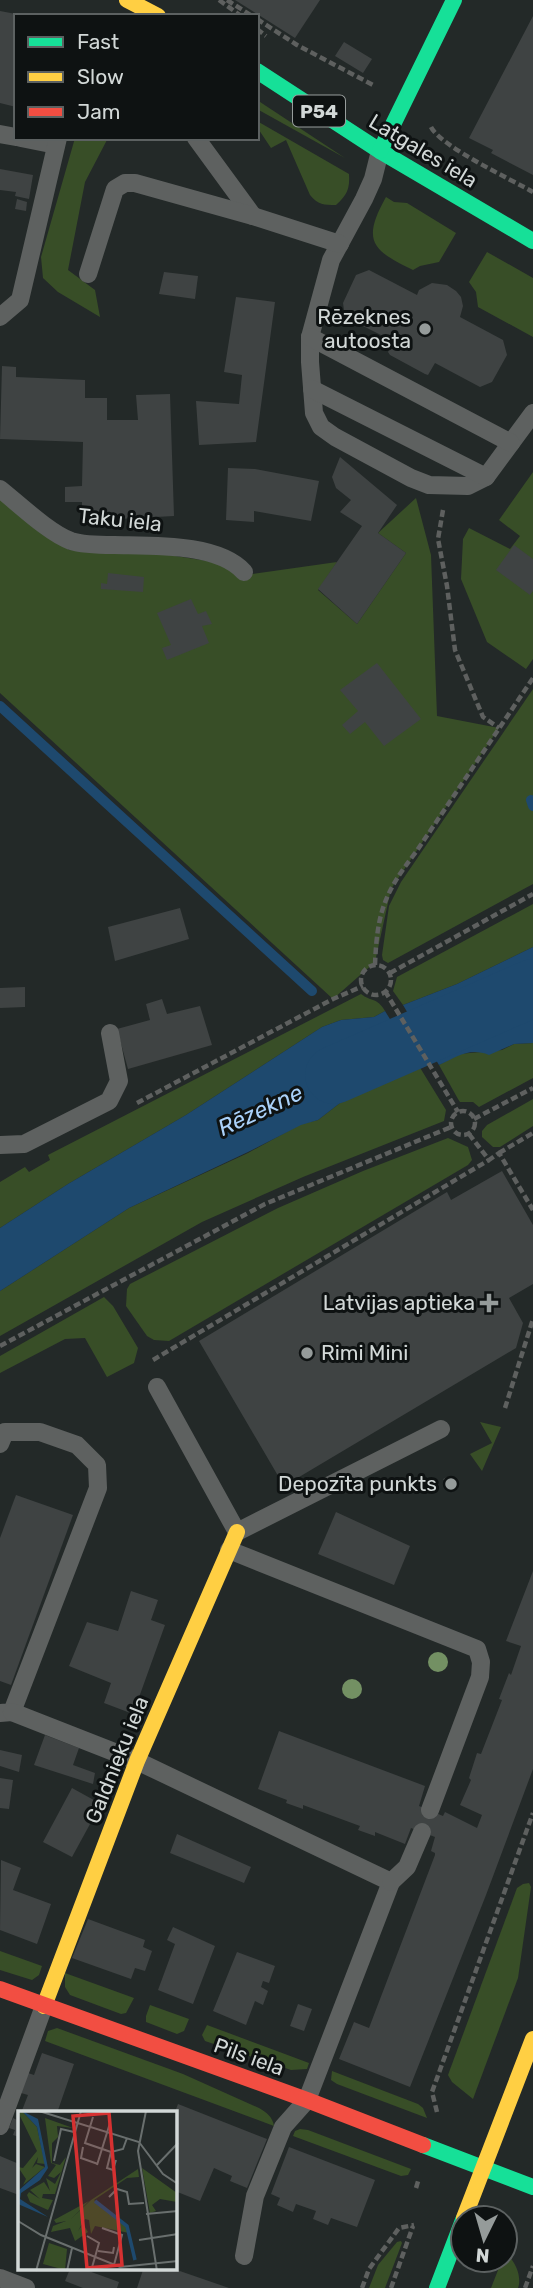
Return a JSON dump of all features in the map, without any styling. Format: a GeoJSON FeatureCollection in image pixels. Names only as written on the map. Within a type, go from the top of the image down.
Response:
{"type":"FeatureCollection","features":[{"type":"Feature","properties":{"kind":"street"},"geometry":{"type":"LineString","coordinates":[[380,151],[454,0]]}},
{"type":"Feature","properties":{"kind":"street"},"geometry":{"type":"LineString","coordinates":[[119,3],[152,14]]}},
{"type":"Feature","properties":{"kind":"street","name":"Latgales iela"},"geometry":{"type":"LineString","coordinates":[[259,72],[380,151],[533,241]]}},
{"type":"Feature","properties":{"kind":"street","name":"Galdnieku iela"},"geometry":{"type":"LineString","coordinates":[[44,2006],[137,1761],[237,1532]]}},
{"type":"Feature","properties":{"kind":"street","name":"Pils iela"},"geometry":{"type":"LineString","coordinates":[[0,1989],[307,2100],[533,2187]]}},
{"type":"Feature","properties":{"kind":"street"},"geometry":{"type":"LineString","coordinates":[[469,2204],[531,2050]]}},
{"type":"Feature","properties":{"kind":"street"},"geometry":{"type":"LineString","coordinates":[[437,2288],[449,2256]]}},
{"type":"Feature","properties":{"kind":"lane"},"geometry":{"type":"LineString","coordinates":[[197,140],[253,216]]}},
{"type":"Feature","properties":{"kind":"lane"},"geometry":{"type":"LineString","coordinates":[[0,317],[20,300],[57,141]]}},
{"type":"Feature","properties":{"kind":"lane"},"geometry":{"type":"LineString","coordinates":[[380,151],[373,179],[331,260],[310,337],[314,413],[321,427],[411,478],[429,485],[468,486],[486,477],[533,413]]}},
{"type":"Feature","properties":{"kind":"lane"},"geometry":{"type":"LineString","coordinates":[[88,274],[115,189],[125,183],[135,183],[253,216],[340,244]]}},
{"type":"Feature","properties":{"kind":"lane"},"geometry":{"type":"LineString","coordinates":[[310,337],[511,443]]}},
{"type":"Feature","properties":{"kind":"lane"},"geometry":{"type":"LineString","coordinates":[[312,388],[486,477]]}},
{"type":"Feature","properties":{"kind":"lane","name":"Taku iela"},"geometry":{"type":"LineString","coordinates":[[0,489],[71,541],[99,545],[179,548],[217,554],[235,562],[244,572]]}},
{"type":"Feature","properties":{"kind":"lane"},"geometry":{"type":"LineString","coordinates":[[0,1145],[24,1144],[109,1101],[119,1081],[110,1033]]}},
{"type":"Feature","properties":{"kind":"lane"},"geometry":{"type":"LineString","coordinates":[[157,1387],[237,1532],[441,1429]]}},
{"type":"Feature","properties":{"kind":"lane"},"geometry":{"type":"LineString","coordinates":[[0,1444],[5,1432],[40,1432],[77,1445],[97,1465],[98,1488],[6,1712],[137,1761],[391,1882]]}},
{"type":"Feature","properties":{"kind":"lane"},"geometry":{"type":"LineString","coordinates":[[229,1550],[477,1649],[481,1662],[480,1677],[430,1810]]}},
{"type":"Feature","properties":{"kind":"lane"},"geometry":{"type":"LineString","coordinates":[[244,2256],[255,2196],[283,2127],[307,2100],[391,1882],[407,1867],[422,1832]]}},
{"type":"Feature","properties":{"kind":"lane"},"geometry":{"type":"LineString","coordinates":[[0,2126],[44,2006]]}},
{"type":"Feature","properties":{"kind":"lane"},"geometry":{"type":"LineString","coordinates":[[0,2278],[26,2288]]}},
{"type":"Feature","properties":{"kind":"path"},"geometry":{"type":"LineString","coordinates":[[219,0],[237,14]]}},
{"type":"Feature","properties":{"kind":"path"},"geometry":{"type":"LineString","coordinates":[[228,0],[248,14]]}},
{"type":"Feature","properties":{"kind":"path"},"geometry":{"type":"LineString","coordinates":[[259,20],[297,45],[377,87]]}},
{"type":"Feature","properties":{"kind":"path"},"geometry":{"type":"LineString","coordinates":[[429,123],[434,132],[456,149],[533,192]]}},
{"type":"Feature","properties":{"kind":"path"},"geometry":{"type":"LineString","coordinates":[[446,486],[438,539],[455,650],[483,717],[499,728]]}},
{"type":"Feature","properties":{"kind":"path"},"geometry":{"type":"LineString","coordinates":[[375,965],[381,909],[396,878],[533,678]]}},
{"type":"Feature","properties":{"kind":"path"},"geometry":{"type":"LineString","coordinates":[[390,973],[533,894]]}},
{"type":"Feature","properties":{"kind":"path"},"geometry":{"type":"LineString","coordinates":[[375,965],[384,967],[390,973],[391,983],[385,991],[372,994],[363,986],[363,972],[375,965]]}},
{"type":"Feature","properties":{"kind":"path"},"geometry":{"type":"LineString","coordinates":[[135,1104],[332,999],[363,986]]}},
{"type":"Feature","properties":{"kind":"path"},"geometry":{"type":"LineString","coordinates":[[385,991],[458,1112]]}},
{"type":"Feature","properties":{"kind":"path"},"geometry":{"type":"LineString","coordinates":[[474,1119],[533,1088]]}},
{"type":"Feature","properties":{"kind":"path"},"geometry":{"type":"LineString","coordinates":[[465,1111],[474,1119],[474,1129],[469,1134],[459,1135],[452,1127],[453,1117],[458,1112],[465,1111]]}},
{"type":"Feature","properties":{"kind":"path"},"geometry":{"type":"LineString","coordinates":[[0,1346],[265,1204],[452,1127]]}},
{"type":"Feature","properties":{"kind":"path"},"geometry":{"type":"LineString","coordinates":[[153,1360],[412,1209],[533,1133]]}},
{"type":"Feature","properties":{"kind":"path"},"geometry":{"type":"LineString","coordinates":[[469,1134],[489,1160]]}},
{"type":"Feature","properties":{"kind":"path"},"geometry":{"type":"LineString","coordinates":[[499,1153],[533,1210]]}},
{"type":"Feature","properties":{"kind":"path"},"geometry":{"type":"LineString","coordinates":[[505,1408],[533,1319]]}},
{"type":"Feature","properties":{"kind":"path"},"geometry":{"type":"LineString","coordinates":[[519,1338],[526,1340]]}},
{"type":"Feature","properties":{"kind":"path"},"geometry":{"type":"LineString","coordinates":[[438,2116],[432,2092],[533,1813]]}},
{"type":"Feature","properties":{"kind":"path"},"geometry":{"type":"LineString","coordinates":[[362,2288],[369,2269],[399,2228],[414,2225],[391,2288]]}},
{"type":"Feature","properties":{"kind":"path"},"geometry":{"type":"LineString","coordinates":[[525,2288],[532,2271]]}},
{"type":"Feature","properties":{"kind":"green space"},"geometry":{"type":"Polygon","coordinates":[[[259,101],[345,158],[259,110],[259,101]]]}},
{"type":"Feature","properties":{"kind":"green space"},"geometry":{"type":"Polygon","coordinates":[[[259,122],[349,174],[345,195],[336,205],[319,203],[310,195],[286,140],[271,148],[259,130],[259,122]]]}},
{"type":"Feature","properties":{"kind":"green space"},"geometry":{"type":"Polygon","coordinates":[[[74,140],[107,140],[85,182],[68,270],[95,290],[100,317],[58,292],[43,278],[41,257],[74,140]]]}},
{"type":"Feature","properties":{"kind":"green space"},"geometry":{"type":"Polygon","coordinates":[[[386,197],[394,202],[407,203],[456,233],[439,262],[413,270],[380,249],[373,234],[374,224],[386,197]]]}},
{"type":"Feature","properties":{"kind":"green space"},"geometry":{"type":"Polygon","coordinates":[[[487,252],[533,278],[533,337],[478,307],[476,292],[469,282],[487,252]]]}},
{"type":"Feature","properties":{"kind":"green space"},"geometry":{"type":"Polygon","coordinates":[[[533,472],[533,659],[526,669],[487,642],[461,579],[463,539],[469,528],[510,549],[520,536],[499,520],[533,472]]]}},
{"type":"Feature","properties":{"kind":"green space"},"geometry":{"type":"Polygon","coordinates":[[[0,496],[69,550],[156,553],[227,564],[239,576],[337,562],[318,590],[357,624],[406,553],[378,533],[416,498],[431,555],[437,716],[499,728],[391,889],[375,962],[333,999],[0,693],[0,496]]]}},
{"type":"Feature","properties":{"kind":"green space"},"geometry":{"type":"Polygon","coordinates":[[[533,689],[533,884],[388,963],[383,960],[382,955],[389,906],[401,882],[533,689]]]}},
{"type":"Feature","properties":{"kind":"green space"},"geometry":{"type":"Polygon","coordinates":[[[533,904],[533,947],[457,984],[403,1005],[393,991],[397,977],[533,904]]]}},
{"type":"Feature","properties":{"kind":"green space"},"geometry":{"type":"Polygon","coordinates":[[[361,994],[377,1002],[385,1011],[374,1017],[341,1020],[322,1027],[186,1115],[68,1184],[0,1228],[0,1182],[25,1167],[29,1172],[50,1160],[48,1155],[361,994]]]}},
{"type":"Feature","properties":{"kind":"green space"},"geometry":{"type":"Polygon","coordinates":[[[533,1043],[533,1078],[479,1107],[473,1102],[460,1102],[439,1065],[459,1054],[502,1050],[514,1044],[533,1043]]]}},
{"type":"Feature","properties":{"kind":"green space"},"geometry":{"type":"Polygon","coordinates":[[[419,1066],[446,1110],[444,1121],[303,1177],[202,1222],[0,1336],[0,1291],[129,1208],[248,1153],[301,1124],[318,1120],[340,1103],[419,1066]]]}},
{"type":"Feature","properties":{"kind":"green space"},"geometry":{"type":"Polygon","coordinates":[[[533,1099],[533,1126],[500,1147],[493,1147],[482,1137],[482,1131],[487,1125],[533,1099]]]}},
{"type":"Feature","properties":{"kind":"green space"},"geometry":{"type":"Polygon","coordinates":[[[448,1138],[468,1147],[472,1160],[468,1165],[169,1341],[154,1340],[147,1336],[126,1306],[130,1284],[278,1208],[448,1138]]]}},
{"type":"Feature","properties":{"kind":"green space"},"geometry":{"type":"Polygon","coordinates":[[[104,1297],[113,1306],[138,1348],[134,1363],[107,1377],[85,1338],[65,1339],[0,1373],[0,1356],[104,1297]]]}},
{"type":"Feature","properties":{"kind":"green space"},"geometry":{"type":"Polygon","coordinates":[[[480,1422],[501,1427],[482,1471],[470,1454],[492,1443],[480,1422]]]}},
{"type":"Feature","properties":{"kind":"green space"},"geometry":{"type":"Polygon","coordinates":[[[529,1883],[531,1887],[518,1978],[473,2099],[452,2082],[448,2075],[517,1888],[529,1883]]]}},
{"type":"Feature","properties":{"kind":"green space"},"geometry":{"type":"Polygon","coordinates":[[[0,1951],[42,1966],[39,1975],[32,1980],[0,1970],[0,1951]]]}},
{"type":"Feature","properties":{"kind":"green space"},"geometry":{"type":"Polygon","coordinates":[[[65,1973],[134,1998],[126,2013],[121,2014],[70,1995],[65,1987],[65,1973]]]}},
{"type":"Feature","properties":{"kind":"green space"},"geometry":{"type":"Polygon","coordinates":[[[150,2005],[189,2019],[184,2031],[177,2034],[146,2022],[150,2005]]]}},
{"type":"Feature","properties":{"kind":"green space"},"geometry":{"type":"Polygon","coordinates":[[[207,2025],[309,2063],[307,2069],[291,2070],[205,2041],[202,2035],[207,2025]]]}},
{"type":"Feature","properties":{"kind":"green space"},"geometry":{"type":"Polygon","coordinates":[[[57,2028],[183,2074],[259,2108],[269,2115],[274,2126],[45,2041],[48,2031],[57,2028]]]}},
{"type":"Feature","properties":{"kind":"green space"},"geometry":{"type":"Polygon","coordinates":[[[332,2071],[418,2104],[427,2118],[337,2084],[331,2080],[332,2071]]]}},
{"type":"Feature","properties":{"kind":"green space"},"geometry":{"type":"Polygon","coordinates":[[[300,2129],[411,2169],[408,2175],[401,2176],[293,2136],[295,2131],[300,2129]]]}},
{"type":"Feature","properties":{"kind":"green space"},"geometry":{"type":"Polygon","coordinates":[[[401,2241],[385,2288],[369,2288],[378,2265],[397,2242],[401,2241]]]}},
{"type":"Feature","properties":{"kind":"green space"},"geometry":{"type":"Polygon","coordinates":[[[496,2274],[519,2274],[518,2288],[491,2288],[496,2274]]]}},
{"type":"Feature","properties":{"kind":"water"},"geometry":{"type":"Polygon","coordinates":[[[533,947],[533,1043],[514,1044],[489,1055],[469,1053],[439,1065],[403,1005],[457,984],[533,947]]]}},
{"type":"Feature","properties":{"kind":"water"},"geometry":{"type":"Polygon","coordinates":[[[385,1011],[419,1066],[340,1103],[318,1120],[301,1125],[129,1208],[0,1291],[0,1228],[68,1184],[186,1115],[322,1027],[341,1020],[374,1017],[385,1011]]]}},
{"type":"Feature","properties":{"kind":"building"},"geometry":{"type":"Polygon","coordinates":[[[235,0],[320,0],[295,38],[235,0]]]}},
{"type":"Feature","properties":{"kind":"building"},"geometry":{"type":"Polygon","coordinates":[[[0,11],[16,14],[14,106],[0,103],[0,11]]]}},
{"type":"Feature","properties":{"kind":"building"},"geometry":{"type":"Polygon","coordinates":[[[533,16],[533,175],[469,138],[533,16]]]}},
{"type":"Feature","properties":{"kind":"building"},"geometry":{"type":"Polygon","coordinates":[[[344,42],[372,59],[363,73],[335,56],[344,42]]]}},
{"type":"Feature","properties":{"kind":"building"},"geometry":{"type":"Polygon","coordinates":[[[0,169],[33,175],[29,199],[15,196],[16,192],[0,190],[0,169]]]}},
{"type":"Feature","properties":{"kind":"building"},"geometry":{"type":"Polygon","coordinates":[[[17,199],[27,202],[26,211],[15,209],[17,199]]]}},
{"type":"Feature","properties":{"kind":"building","name":"Rēzeknes autoosta"},"geometry":{"type":"Polygon","coordinates":[[[369,270],[417,295],[419,290],[432,283],[447,285],[456,291],[463,306],[460,317],[503,340],[507,355],[492,382],[480,387],[435,363],[428,375],[425,374],[390,355],[388,352],[393,341],[345,317],[343,303],[356,275],[369,270]]]}},
{"type":"Feature","properties":{"kind":"building"},"geometry":{"type":"Polygon","coordinates":[[[164,272],[198,276],[195,299],[159,294],[164,272]]]}},
{"type":"Feature","properties":{"kind":"building"},"geometry":{"type":"Polygon","coordinates":[[[236,297],[275,302],[256,442],[199,445],[196,401],[239,404],[242,375],[224,372],[236,297]]]}},
{"type":"Feature","properties":{"kind":"building"},"geometry":{"type":"Polygon","coordinates":[[[2,366],[16,367],[16,377],[85,380],[85,398],[107,398],[107,420],[138,420],[136,395],[170,394],[174,516],[82,521],[82,502],[65,502],[65,487],[82,486],[83,442],[0,439],[2,366]]]}},
{"type":"Feature","properties":{"kind":"building"},"geometry":{"type":"Polygon","coordinates":[[[340,457],[397,505],[378,533],[406,553],[357,624],[318,589],[362,526],[340,512],[351,500],[336,488],[332,477],[340,457]]]}},
{"type":"Feature","properties":{"kind":"building"},"geometry":{"type":"Polygon","coordinates":[[[228,468],[255,469],[319,481],[311,521],[254,511],[254,522],[226,520],[228,468]]]}},
{"type":"Feature","properties":{"kind":"building"},"geometry":{"type":"Polygon","coordinates":[[[514,545],[533,559],[533,591],[530,595],[496,570],[514,545]]]}},
{"type":"Feature","properties":{"kind":"building"},"geometry":{"type":"Polygon","coordinates":[[[108,573],[144,577],[143,592],[101,589],[101,583],[107,584],[108,573]]]}},
{"type":"Feature","properties":{"kind":"building"},"geometry":{"type":"Polygon","coordinates":[[[191,599],[198,614],[206,611],[212,624],[202,626],[209,643],[167,660],[162,648],[171,645],[157,613],[191,599]]]}},
{"type":"Feature","properties":{"kind":"building"},"geometry":{"type":"Polygon","coordinates":[[[377,663],[421,719],[384,746],[365,722],[350,734],[342,725],[358,711],[340,690],[377,663]]]}},
{"type":"Feature","properties":{"kind":"building"},"geometry":{"type":"Polygon","coordinates":[[[180,908],[189,939],[115,961],[108,927],[180,908]]]}},
{"type":"Feature","properties":{"kind":"building"},"geometry":{"type":"Polygon","coordinates":[[[25,987],[25,1007],[0,1008],[0,988],[25,987]]]}},
{"type":"Feature","properties":{"kind":"building"},"geometry":{"type":"Polygon","coordinates":[[[162,999],[167,1014],[200,1006],[212,1045],[128,1069],[117,1029],[150,1020],[146,1004],[162,999]]]}},
{"type":"Feature","properties":{"kind":"building"},"geometry":{"type":"Polygon","coordinates":[[[502,1171],[533,1225],[533,1284],[509,1298],[523,1323],[516,1348],[284,1486],[199,1341],[447,1192],[451,1200],[502,1171]]]}},
{"type":"Feature","properties":{"kind":"building","name":"Depozīta punkts"},"geometry":{"type":"Polygon","coordinates":[[[449,1476],[458,1488],[452,1492],[443,1479],[449,1476]]]}},
{"type":"Feature","properties":{"kind":"building"},"geometry":{"type":"Polygon","coordinates":[[[16,1495],[73,1515],[11,1685],[0,1681],[0,1538],[16,1495]]]}},
{"type":"Feature","properties":{"kind":"building"},"geometry":{"type":"Polygon","coordinates":[[[336,1512],[410,1546],[394,1585],[318,1554],[336,1512]]]}},
{"type":"Feature","properties":{"kind":"building"},"geometry":{"type":"Polygon","coordinates":[[[533,1571],[533,1769],[410,2087],[339,2059],[354,2022],[369,2028],[435,1855],[431,1851],[435,1837],[411,1828],[405,1844],[375,1832],[375,1836],[358,1830],[360,1826],[303,1805],[303,1809],[286,1803],[287,1800],[258,1789],[279,1731],[425,1786],[419,1806],[443,1816],[445,1812],[477,1828],[482,1815],[460,1805],[471,1780],[469,1778],[477,1753],[481,1754],[502,1700],[499,1699],[521,1646],[506,1641],[533,1571]]]}},
{"type":"Feature","properties":{"kind":"building"},"geometry":{"type":"Polygon","coordinates":[[[131,1591],[158,1600],[151,1620],[165,1625],[133,1714],[104,1703],[111,1683],[69,1666],[87,1622],[118,1631],[131,1591]]]}},
{"type":"Feature","properties":{"kind":"building"},"geometry":{"type":"Polygon","coordinates":[[[45,1735],[79,1748],[73,1765],[95,1773],[93,1784],[34,1765],[45,1735]]]}},
{"type":"Feature","properties":{"kind":"building"},"geometry":{"type":"Polygon","coordinates":[[[0,1750],[22,1755],[19,1772],[0,1766],[0,1750]]]}},
{"type":"Feature","properties":{"kind":"building"},"geometry":{"type":"Polygon","coordinates":[[[0,1778],[13,1780],[9,1809],[0,1808],[0,1778]]]}},
{"type":"Feature","properties":{"kind":"building"},"geometry":{"type":"Polygon","coordinates":[[[72,1788],[101,1804],[72,1857],[43,1842],[72,1788]]]}},
{"type":"Feature","properties":{"kind":"building"},"geometry":{"type":"Polygon","coordinates":[[[177,1834],[251,1867],[244,1883],[170,1853],[177,1834]]]}},
{"type":"Feature","properties":{"kind":"building"},"geometry":{"type":"Polygon","coordinates":[[[1,1860],[21,1868],[13,1890],[51,1904],[37,1944],[0,1930],[1,1860]]]}},
{"type":"Feature","properties":{"kind":"building"},"geometry":{"type":"Polygon","coordinates":[[[88,1919],[145,1940],[143,1947],[152,1951],[145,1971],[135,1968],[131,1979],[72,1958],[88,1919]]]}},
{"type":"Feature","properties":{"kind":"building"},"geometry":{"type":"Polygon","coordinates":[[[173,1927],[215,1946],[193,2004],[158,1990],[175,1944],[167,1940],[173,1927]]]}},
{"type":"Feature","properties":{"kind":"building"},"geometry":{"type":"Polygon","coordinates":[[[237,1952],[275,1966],[269,1983],[263,1981],[261,1987],[268,1991],[263,2005],[255,2001],[246,2025],[213,2011],[237,1952]]]}},
{"type":"Feature","properties":{"kind":"building"},"geometry":{"type":"Polygon","coordinates":[[[298,2004],[312,2009],[304,2031],[290,2026],[298,2004]]]}},
{"type":"Feature","properties":{"kind":"building"},"geometry":{"type":"Polygon","coordinates":[[[42,2053],[74,2064],[58,2111],[22,2111],[28,2095],[21,2093],[28,2073],[34,2075],[42,2053]]]}},
{"type":"Feature","properties":{"kind":"building"},"geometry":{"type":"Polygon","coordinates":[[[178,2104],[267,2139],[247,2188],[230,2181],[232,2176],[214,2168],[200,2201],[177,2192],[175,2111],[178,2104]]]}},
{"type":"Feature","properties":{"kind":"building"},"geometry":{"type":"Polygon","coordinates":[[[13,2118],[18,2120],[18,2137],[13,2135],[15,2130],[9,2128],[13,2118]]]}},
{"type":"Feature","properties":{"kind":"building"},"geometry":{"type":"Polygon","coordinates":[[[289,2147],[375,2180],[357,2227],[331,2218],[328,2225],[313,2219],[316,2211],[296,2204],[293,2212],[277,2205],[280,2198],[271,2194],[289,2147]]]}},
{"type":"Feature","properties":{"kind":"building"},"geometry":{"type":"Polygon","coordinates":[[[0,2156],[18,2164],[18,2195],[0,2188],[0,2156]]]}},
{"type":"Feature","properties":{"kind":"building"},"geometry":{"type":"Polygon","coordinates":[[[70,2270],[86,2270],[119,2282],[117,2288],[83,2288],[65,2281],[70,2270]]]}},
{"type":"Feature","properties":{"kind":"building"},"geometry":{"type":"Polygon","coordinates":[[[143,2270],[177,2270],[229,2288],[137,2288],[143,2270]]]}},
{"type":"Feature","properties":{"kind":"waterway"},"geometry":{"type":"LineString","coordinates":[[0,706],[312,991]]}},
{"type":"Feature","properties":{"kind":"waterway"},"geometry":{"type":"LineString","coordinates":[[531,800],[533,806]]}},
{"type":"Feature","properties":{"kind":"waterway","name":"Rēzekne"},"geometry":{"type":"LineString","coordinates":[[334,1075],[533,988]]}},
{"type":"Feature","properties":{"kind":"traffic: fast"},"geometry":{"type":"LineString","coordinates":[[380,151],[454,0]]}},
{"type":"Feature","properties":{"kind":"traffic: fast"},"geometry":{"type":"LineString","coordinates":[[259,72],[380,151],[533,241]]}},
{"type":"Feature","properties":{"kind":"traffic: fast"},"geometry":{"type":"LineString","coordinates":[[423,2145],[533,2187]]}},
{"type":"Feature","properties":{"kind":"traffic: fast"},"geometry":{"type":"LineString","coordinates":[[437,2288],[449,2257]]}},
{"type":"Feature","properties":{"kind":"traffic: slow"},"geometry":{"type":"LineString","coordinates":[[127,0],[154,14]]}},
{"type":"Feature","properties":{"kind":"traffic: slow"},"geometry":{"type":"LineString","coordinates":[[44,2006],[137,1761],[237,1532]]}},
{"type":"Feature","properties":{"kind":"traffic: slow"},"geometry":{"type":"LineString","coordinates":[[469,2204],[533,2039]]}},
{"type":"Feature","properties":{"kind":"traffic: jam"},"geometry":{"type":"LineString","coordinates":[[0,1989],[423,2145]]}},
{"type":"Feature","properties":{"kind":"place","name":"Rēzeknes autoosta"},"geometry":{"type":"Point","coordinates":[425,329]}},
{"type":"Feature","properties":{"kind":"place","name":"Latvijas aptieka"},"geometry":{"type":"Point","coordinates":[489,1303]}},
{"type":"Feature","properties":{"kind":"place","name":"Rimi Mini"},"geometry":{"type":"Point","coordinates":[307,1353]}},
{"type":"Feature","properties":{"kind":"place","name":"Depozīta punkts"},"geometry":{"type":"Point","coordinates":[451,1484]}}]}
